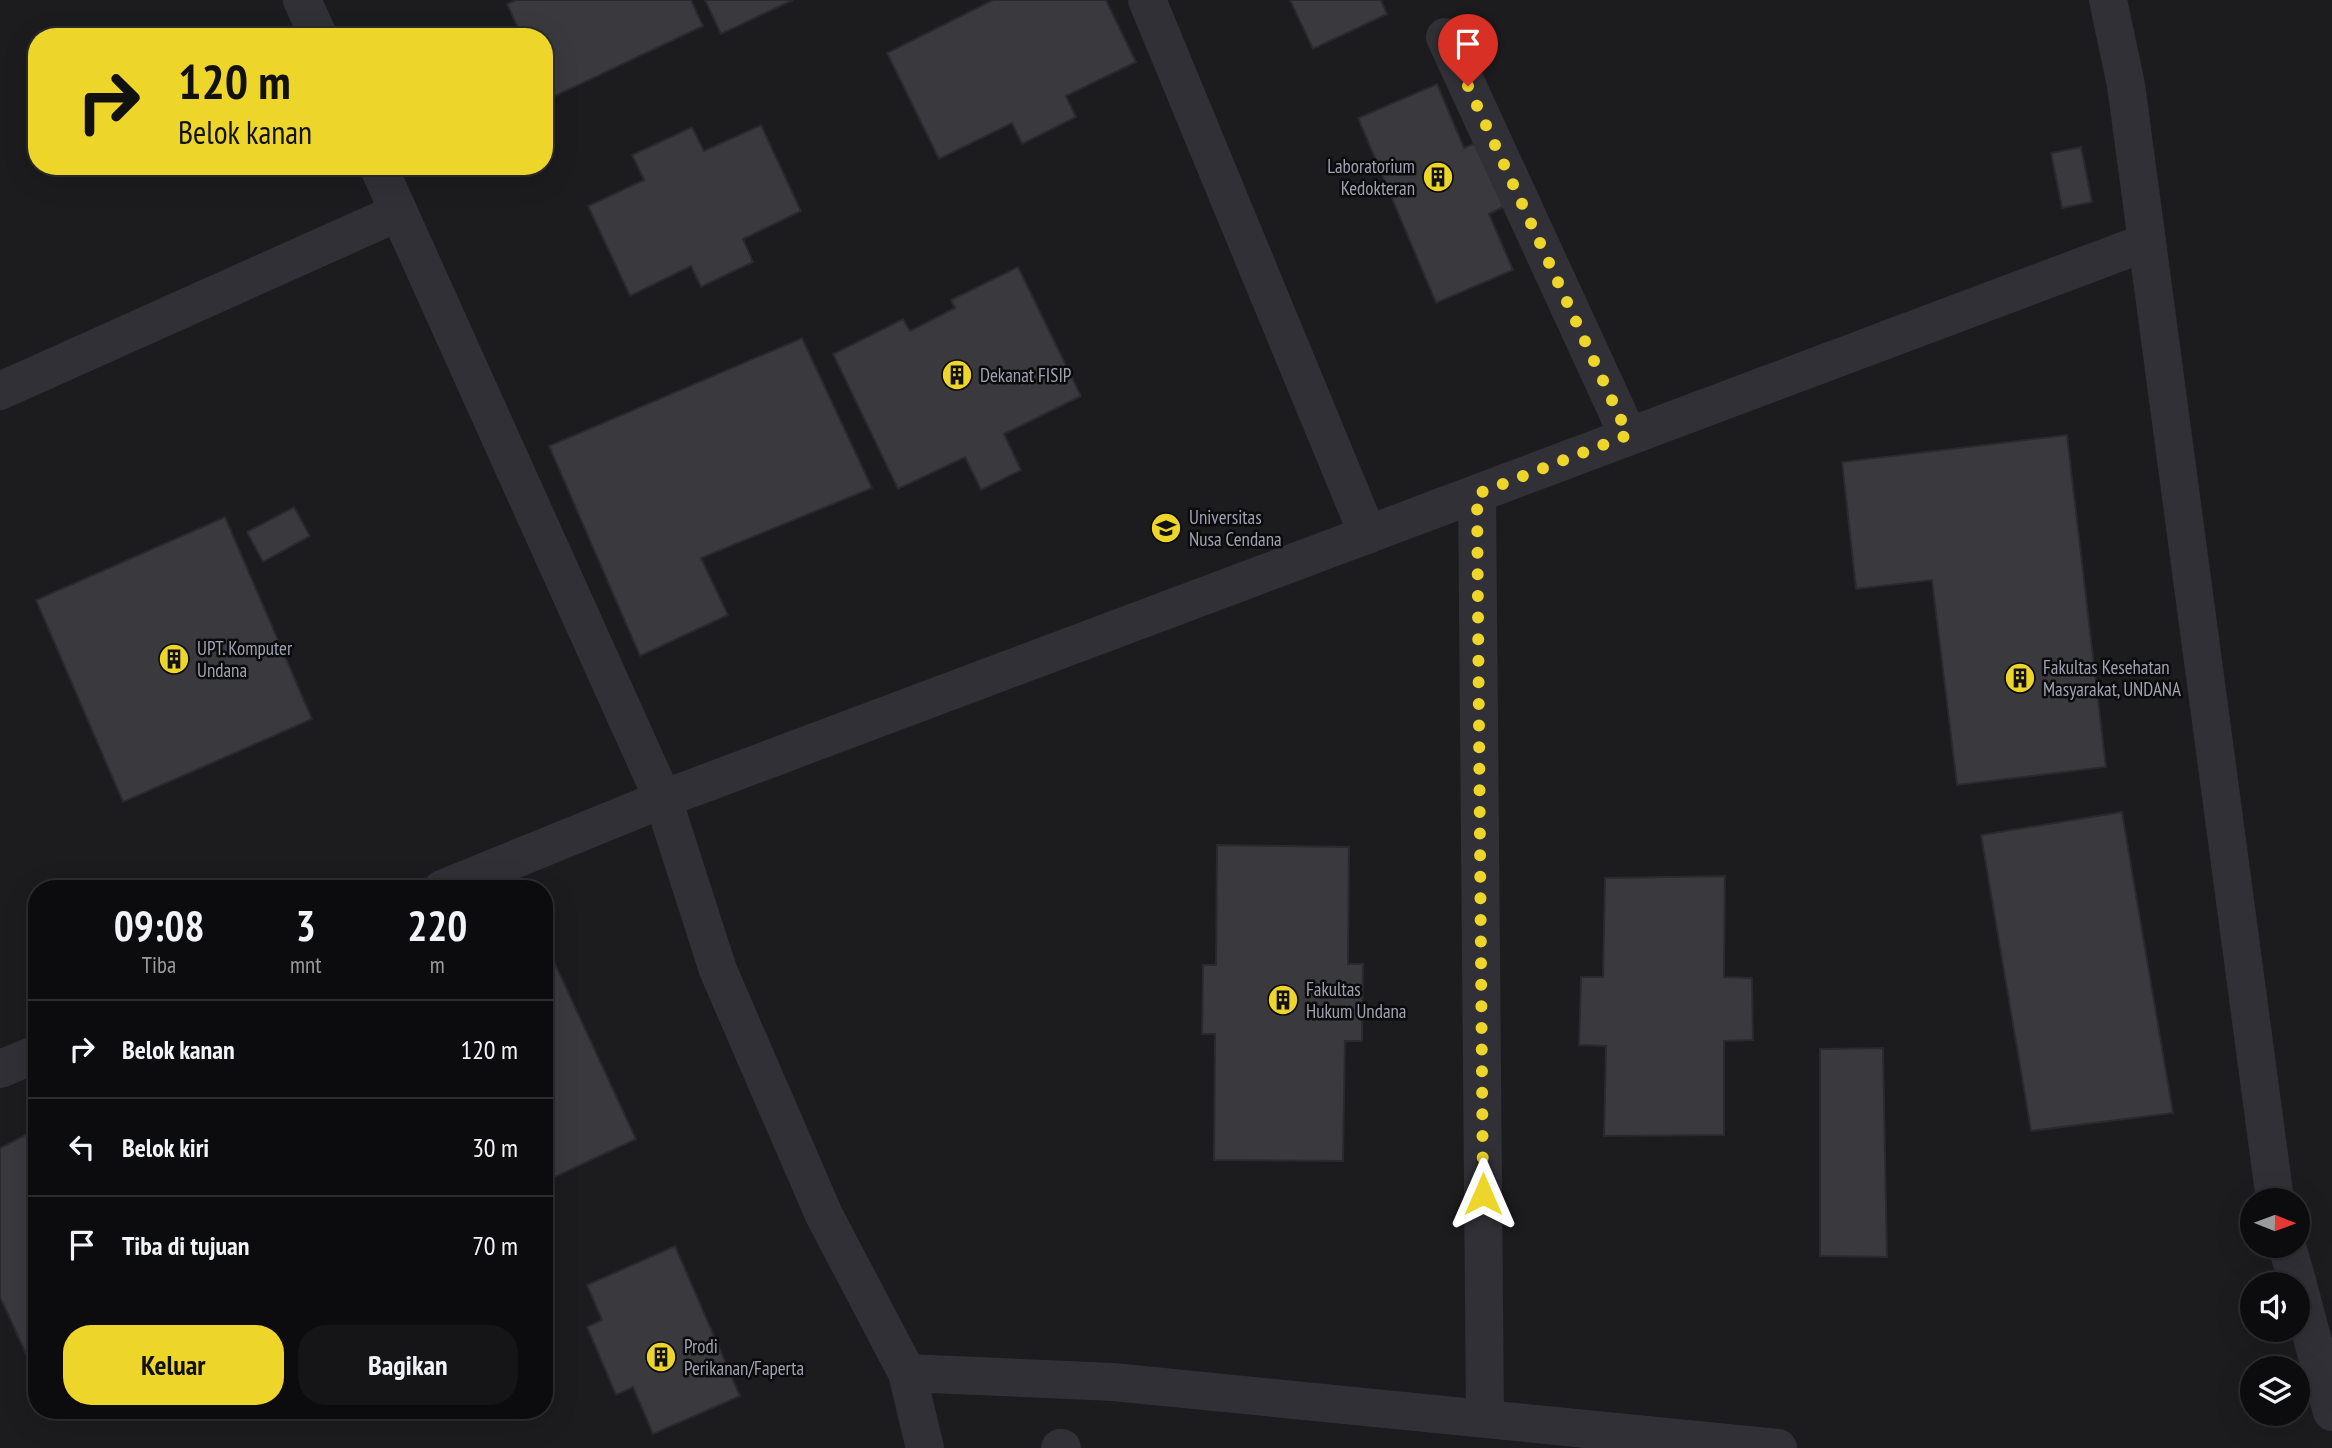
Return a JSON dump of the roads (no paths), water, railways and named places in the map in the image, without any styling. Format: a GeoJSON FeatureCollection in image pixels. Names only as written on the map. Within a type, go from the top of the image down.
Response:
{"type":"FeatureCollection","features":[{"type":"Feature","properties":{"kind":"street"},"geometry":{"type":"LineString","coordinates":[[302,0],[315,28]]}},
{"type":"Feature","properties":{"kind":"street"},"geometry":{"type":"LineString","coordinates":[[1147,0],[1368,535]]}},
{"type":"Feature","properties":{"kind":"street"},"geometry":{"type":"LineString","coordinates":[[2108,0],[2126,85],[2273,1188]]}},
{"type":"Feature","properties":{"kind":"street"},"geometry":{"type":"LineString","coordinates":[[1445,37],[1628,435]]}},
{"type":"Feature","properties":{"kind":"street"},"geometry":{"type":"LineString","coordinates":[[382,175],[663,799],[718,970],[824,1215],[907,1373],[925,1448]]}},
{"type":"Feature","properties":{"kind":"street"},"geometry":{"type":"LineString","coordinates":[[0,391],[399,212]]}},
{"type":"Feature","properties":{"kind":"street"},"geometry":{"type":"LineString","coordinates":[[464,880],[663,799],[2147,242]]}},
{"type":"Feature","properties":{"kind":"street"},"geometry":{"type":"LineString","coordinates":[[1477,494],[1485,1417]]}},
{"type":"Feature","properties":{"kind":"street"},"geometry":{"type":"LineString","coordinates":[[0,1069],[28,1058]]}},
{"type":"Feature","properties":{"kind":"street"},"geometry":{"type":"LineString","coordinates":[[2310,1330],[2332,1412]]}},
{"type":"Feature","properties":{"kind":"street"},"geometry":{"type":"LineString","coordinates":[[907,1373],[1113,1382],[1779,1448]]}},
{"type":"Feature","properties":{"kind":"place","name":"Laboratorium Kedokteran"},"geometry":{"type":"Point","coordinates":[1438,177]}},
{"type":"Feature","properties":{"kind":"place","name":"Dekanat FISIP"},"geometry":{"type":"Point","coordinates":[957,375]}},
{"type":"Feature","properties":{"kind":"place","name":"Universitas Nusa Cendana"},"geometry":{"type":"Point","coordinates":[1166,528]}},
{"type":"Feature","properties":{"kind":"place","name":"UPT. Komputer Undana"},"geometry":{"type":"Point","coordinates":[174,659]}},
{"type":"Feature","properties":{"kind":"place","name":"Fakultas Kesehatan Masyarakat, UNDANA"},"geometry":{"type":"Point","coordinates":[2020,678]}},
{"type":"Feature","properties":{"kind":"place","name":"Fakultas Hukum Undana"},"geometry":{"type":"Point","coordinates":[1283,1000]}},
{"type":"Feature","properties":{"kind":"place","name":"Prodi Perikanan/Faperta"},"geometry":{"type":"Point","coordinates":[661,1357]}}]}
